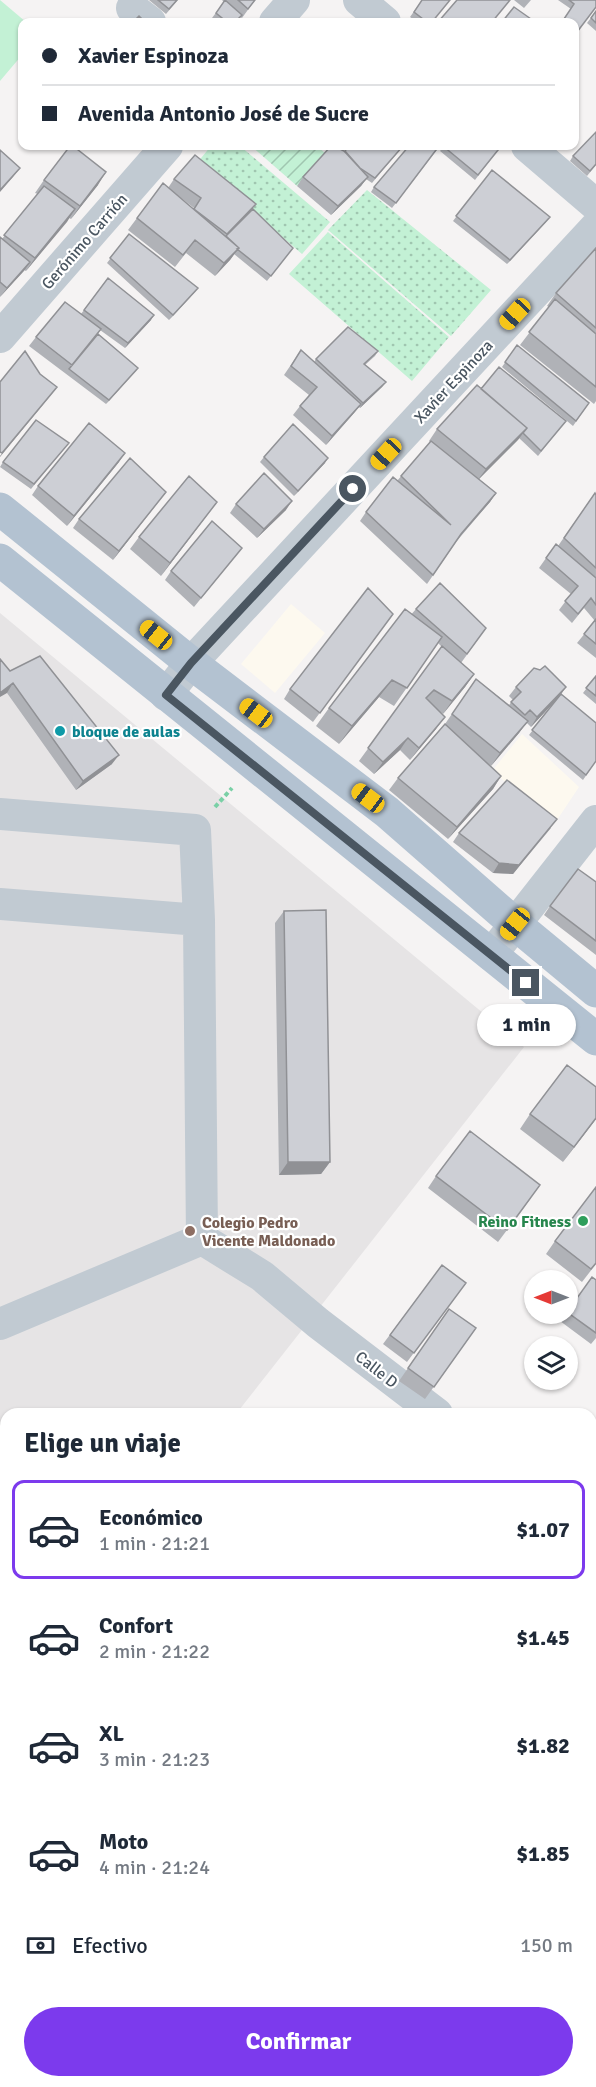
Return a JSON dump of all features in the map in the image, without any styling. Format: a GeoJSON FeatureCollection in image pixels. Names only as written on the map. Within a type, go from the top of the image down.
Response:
{"type":"FeatureCollection","features":[{"type":"Feature","properties":{"kind":"main road"},"geometry":{"type":"LineString","coordinates":[[0,509],[191,663],[387,812],[515,924],[596,991]]}},
{"type":"Feature","properties":{"kind":"main road"},"geometry":{"type":"LineString","coordinates":[[0,560],[596,1039]]}},
{"type":"Feature","properties":{"kind":"street"},"geometry":{"type":"LineString","coordinates":[[278,18],[294,0]]}},
{"type":"Feature","properties":{"kind":"street"},"geometry":{"type":"LineString","coordinates":[[359,0],[380,18]]}},
{"type":"Feature","properties":{"kind":"street","name":"Gerónimo Carrión"},"geometry":{"type":"LineString","coordinates":[[0,338],[164,150]]}},
{"type":"Feature","properties":{"kind":"street"},"geometry":{"type":"LineString","coordinates":[[532,150],[596,205]]}},
{"type":"Feature","properties":{"kind":"street","name":"Xavier Espinoza"},"geometry":{"type":"LineString","coordinates":[[166,695],[191,663],[596,227]]}},
{"type":"Feature","properties":{"kind":"street"},"geometry":{"type":"LineString","coordinates":[[0,814],[195,830],[199,920],[202,1239],[0,1324]]}},
{"type":"Feature","properties":{"kind":"street"},"geometry":{"type":"LineString","coordinates":[[491,955],[596,821]]}},
{"type":"Feature","properties":{"kind":"street"},"geometry":{"type":"LineString","coordinates":[[0,904],[199,920]]}},
{"type":"Feature","properties":{"kind":"street","name":"Calle D"},"geometry":{"type":"LineString","coordinates":[[202,1239],[262,1276],[318,1323],[428,1408]]}},
{"type":"Feature","properties":{"kind":"path"},"geometry":{"type":"LineString","coordinates":[[195,830],[252,763]]}},
{"type":"Feature","properties":{"kind":"shaded area"},"geometry":{"type":"Polygon","coordinates":[[[291,604],[325,633],[275,693],[241,664],[291,604]]]}},
{"type":"Feature","properties":{"kind":"shaded area","name":"Colegio Pedro Vicente Maldonado"},"geometry":{"type":"Polygon","coordinates":[[[0,613],[524,1047],[241,1408],[0,1408],[0,613]]]}},
{"type":"Feature","properties":{"kind":"shaded area"},"geometry":{"type":"Polygon","coordinates":[[[522,734],[579,787],[555,823],[492,771],[522,734]]]}},
{"type":"Feature","properties":{"kind":"green space"},"geometry":{"type":"Polygon","coordinates":[[[0,0],[21,18],[18,18],[18,60],[0,81],[0,0]]]}},
{"type":"Feature","properties":{"kind":"green space"},"geometry":{"type":"Polygon","coordinates":[[[208,150],[245,150],[330,222],[302,254],[197,163],[208,150]]]}},
{"type":"Feature","properties":{"kind":"green space"},"geometry":{"type":"Polygon","coordinates":[[[256,150],[322,150],[326,154],[297,186],[256,150]]]}},
{"type":"Feature","properties":{"kind":"green space"},"geometry":{"type":"Polygon","coordinates":[[[367,190],[491,290],[451,336],[328,230],[367,190]]]}},
{"type":"Feature","properties":{"kind":"green space"},"geometry":{"type":"Polygon","coordinates":[[[328,232],[449,337],[412,381],[289,274],[328,232]]]}},
{"type":"Feature","properties":{"kind":"building"},"geometry":{"type":"Polygon","coordinates":[[[158,0],[177,0],[169,9],[158,0]]]}},
{"type":"Feature","properties":{"kind":"building"},"geometry":{"type":"Polygon","coordinates":[[[225,0],[242,15],[239,18],[222,18],[216,13],[225,0]]]}},
{"type":"Feature","properties":{"kind":"building"},"geometry":{"type":"Polygon","coordinates":[[[238,0],[255,0],[248,9],[238,0]]]}},
{"type":"Feature","properties":{"kind":"building"},"geometry":{"type":"Polygon","coordinates":[[[422,0],[450,0],[435,18],[422,18],[414,12],[422,0]]]}},
{"type":"Feature","properties":{"kind":"building"},"geometry":{"type":"Polygon","coordinates":[[[457,0],[510,0],[495,18],[441,18],[457,0]]]}},
{"type":"Feature","properties":{"kind":"building"},"geometry":{"type":"Polygon","coordinates":[[[569,0],[596,0],[596,7],[579,29],[579,18],[565,18],[574,4],[569,0]]]}},
{"type":"Feature","properties":{"kind":"building"},"geometry":{"type":"Polygon","coordinates":[[[514,7],[530,18],[505,18],[514,7]]]}},
{"type":"Feature","properties":{"kind":"building"},"geometry":{"type":"Polygon","coordinates":[[[596,11],[596,23],[591,18],[596,11]]]}},
{"type":"Feature","properties":{"kind":"building"},"geometry":{"type":"Polygon","coordinates":[[[596,132],[596,164],[590,171],[573,156],[596,132]]]}},
{"type":"Feature","properties":{"kind":"building"},"geometry":{"type":"Polygon","coordinates":[[[0,150],[20,168],[0,190],[0,150]]]}},
{"type":"Feature","properties":{"kind":"building"},"geometry":{"type":"Polygon","coordinates":[[[67,150],[78,150],[106,172],[80,206],[44,180],[67,150]]]}},
{"type":"Feature","properties":{"kind":"building"},"geometry":{"type":"Polygon","coordinates":[[[327,150],[342,150],[368,177],[338,206],[303,177],[327,150]]]}},
{"type":"Feature","properties":{"kind":"building"},"geometry":{"type":"Polygon","coordinates":[[[400,150],[375,178],[360,168],[345,151],[400,150]]]}},
{"type":"Feature","properties":{"kind":"building"},"geometry":{"type":"Polygon","coordinates":[[[406,150],[436,150],[396,203],[374,187],[406,150]]]}},
{"type":"Feature","properties":{"kind":"building"},"geometry":{"type":"Polygon","coordinates":[[[448,150],[498,150],[478,175],[448,150]]]}},
{"type":"Feature","properties":{"kind":"building"},"geometry":{"type":"Polygon","coordinates":[[[195,155],[256,204],[227,234],[194,209],[201,198],[174,179],[195,155]]]}},
{"type":"Feature","properties":{"kind":"building"},"geometry":{"type":"Polygon","coordinates":[[[492,170],[550,217],[510,260],[456,216],[492,170]]]}},
{"type":"Feature","properties":{"kind":"building"},"geometry":{"type":"Polygon","coordinates":[[[163,183],[239,248],[224,263],[195,240],[183,255],[137,218],[163,183]]]}},
{"type":"Feature","properties":{"kind":"building"},"geometry":{"type":"Polygon","coordinates":[[[44,186],[75,209],[35,258],[4,235],[44,186]]]}},
{"type":"Feature","properties":{"kind":"building"},"geometry":{"type":"Polygon","coordinates":[[[253,209],[293,248],[271,276],[237,249],[239,248],[226,236],[253,209]]]}},
{"type":"Feature","properties":{"kind":"building"},"geometry":{"type":"Polygon","coordinates":[[[129,234],[198,288],[173,315],[110,258],[129,234]]]}},
{"type":"Feature","properties":{"kind":"building"},"geometry":{"type":"Polygon","coordinates":[[[0,237],[30,262],[7,288],[0,282],[0,237]]]}},
{"type":"Feature","properties":{"kind":"building"},"geometry":{"type":"Polygon","coordinates":[[[596,248],[596,328],[556,293],[596,248]]]}},
{"type":"Feature","properties":{"kind":"building"},"geometry":{"type":"Polygon","coordinates":[[[108,278],[154,315],[128,343],[84,310],[108,278]]]}},
{"type":"Feature","properties":{"kind":"building"},"geometry":{"type":"Polygon","coordinates":[[[555,299],[596,334],[596,387],[529,332],[555,299]]]}},
{"type":"Feature","properties":{"kind":"building"},"geometry":{"type":"Polygon","coordinates":[[[65,302],[101,329],[72,365],[36,337],[65,302]]]}},
{"type":"Feature","properties":{"kind":"building"},"geometry":{"type":"Polygon","coordinates":[[[348,327],[378,351],[364,364],[386,382],[363,403],[316,359],[348,327]]]}},
{"type":"Feature","properties":{"kind":"building"},"geometry":{"type":"Polygon","coordinates":[[[98,334],[138,368],[109,400],[69,369],[98,334]]]}},
{"type":"Feature","properties":{"kind":"building"},"geometry":{"type":"Polygon","coordinates":[[[517,345],[589,403],[576,421],[505,362],[517,345]]]}},
{"type":"Feature","properties":{"kind":"building"},"geometry":{"type":"Polygon","coordinates":[[[301,350],[361,404],[332,436],[300,406],[317,387],[291,366],[301,350]]]}},
{"type":"Feature","properties":{"kind":"building"},"geometry":{"type":"Polygon","coordinates":[[[25,351],[40,374],[57,387],[2,453],[0,452],[0,382],[25,351]]]}},
{"type":"Feature","properties":{"kind":"building"},"geometry":{"type":"Polygon","coordinates":[[[499,367],[566,421],[541,451],[523,433],[527,428],[481,389],[499,367]]]}},
{"type":"Feature","properties":{"kind":"building"},"geometry":{"type":"Polygon","coordinates":[[[477,385],[527,428],[486,469],[437,429],[477,385]]]}},
{"type":"Feature","properties":{"kind":"building"},"geometry":{"type":"Polygon","coordinates":[[[36,420],[69,443],[34,484],[3,462],[36,420]]]}},
{"type":"Feature","properties":{"kind":"building"},"geometry":{"type":"Polygon","coordinates":[[[89,423],[125,453],[74,516],[38,486],[89,423]]]}},
{"type":"Feature","properties":{"kind":"building"},"geometry":{"type":"Polygon","coordinates":[[[293,424],[328,458],[298,491],[264,457],[293,424]]]}},
{"type":"Feature","properties":{"kind":"building"},"geometry":{"type":"Polygon","coordinates":[[[431,441],[496,493],[461,534],[433,575],[366,512],[393,477],[451,525],[401,476],[431,441]]]}},
{"type":"Feature","properties":{"kind":"building"},"geometry":{"type":"Polygon","coordinates":[[[130,458],[166,492],[119,551],[79,519],[130,458]]]}},
{"type":"Feature","properties":{"kind":"building"},"geometry":{"type":"Polygon","coordinates":[[[264,473],[292,501],[264,529],[236,504],[264,473]]]}},
{"type":"Feature","properties":{"kind":"building"},"geometry":{"type":"Polygon","coordinates":[[[189,476],[217,502],[170,563],[139,537],[189,476]]]}},
{"type":"Feature","properties":{"kind":"building"},"geometry":{"type":"Polygon","coordinates":[[[595,493],[596,495],[596,568],[564,538],[595,493]]]}},
{"type":"Feature","properties":{"kind":"building"},"geometry":{"type":"Polygon","coordinates":[[[212,521],[242,548],[201,598],[171,571],[212,521]]]}},
{"type":"Feature","properties":{"kind":"building"},"geometry":{"type":"Polygon","coordinates":[[[556,544],[596,578],[596,605],[591,598],[578,614],[565,601],[578,586],[546,558],[556,544]]]}},
{"type":"Feature","properties":{"kind":"building"},"geometry":{"type":"Polygon","coordinates":[[[440,583],[486,628],[467,654],[416,609],[440,583]]]}},
{"type":"Feature","properties":{"kind":"building"},"geometry":{"type":"Polygon","coordinates":[[[368,588],[393,614],[320,713],[290,689],[368,588]]]}},
{"type":"Feature","properties":{"kind":"building"},"geometry":{"type":"Polygon","coordinates":[[[405,609],[442,637],[407,688],[392,680],[352,726],[329,708],[405,609]]]}},
{"type":"Feature","properties":{"kind":"building"},"geometry":{"type":"Polygon","coordinates":[[[596,619],[596,644],[584,634],[596,619]]]}},
{"type":"Feature","properties":{"kind":"building"},"geometry":{"type":"Polygon","coordinates":[[[442,646],[474,674],[452,701],[434,690],[426,698],[445,717],[419,748],[408,738],[383,762],[368,748],[442,646]]]}},
{"type":"Feature","properties":{"kind":"building","name":"bloque de aulas"},"geometry":{"type":"Polygon","coordinates":[[[40,656],[119,755],[83,781],[13,683],[0,693],[0,659],[10,671],[40,656]]]}},
{"type":"Feature","properties":{"kind":"building"},"geometry":{"type":"Polygon","coordinates":[[[545,666],[566,687],[537,717],[530,710],[525,715],[511,702],[521,692],[516,687],[534,668],[540,670],[545,666]]]}},
{"type":"Feature","properties":{"kind":"building"},"geometry":{"type":"Polygon","coordinates":[[[596,676],[596,696],[586,688],[596,676]]]}},
{"type":"Feature","properties":{"kind":"building"},"geometry":{"type":"Polygon","coordinates":[[[476,679],[528,721],[500,753],[452,714],[476,679]]]}},
{"type":"Feature","properties":{"kind":"building"},"geometry":{"type":"Polygon","coordinates":[[[561,694],[596,723],[596,761],[586,775],[532,730],[561,694]]]}},
{"type":"Feature","properties":{"kind":"building"},"geometry":{"type":"Polygon","coordinates":[[[445,724],[501,776],[457,827],[398,778],[445,724]]]}},
{"type":"Feature","properties":{"kind":"building"},"geometry":{"type":"Polygon","coordinates":[[[507,780],[557,819],[519,865],[499,863],[459,833],[507,780]]]}},
{"type":"Feature","properties":{"kind":"building"},"geometry":{"type":"Polygon","coordinates":[[[578,869],[596,882],[596,941],[550,906],[578,869]]]}},
{"type":"Feature","properties":{"kind":"building"},"geometry":{"type":"Polygon","coordinates":[[[326,910],[330,1162],[288,1162],[284,911],[326,910]]]}},
{"type":"Feature","properties":{"kind":"building"},"geometry":{"type":"Polygon","coordinates":[[[567,1065],[596,1087],[596,1118],[574,1147],[530,1114],[567,1065]]]}},
{"type":"Feature","properties":{"kind":"building"},"geometry":{"type":"Polygon","coordinates":[[[470,1131],[540,1185],[507,1230],[436,1176],[470,1131]]]}},
{"type":"Feature","properties":{"kind":"building","name":"Reino Fitness"},"geometry":{"type":"Polygon","coordinates":[[[596,1187],[596,1263],[591,1269],[555,1241],[596,1187]]]}},
{"type":"Feature","properties":{"kind":"building"},"geometry":{"type":"Polygon","coordinates":[[[442,1265],[466,1283],[414,1353],[390,1335],[442,1265]]]}},
{"type":"Feature","properties":{"kind":"building"},"geometry":{"type":"Polygon","coordinates":[[[592,1277],[596,1280],[596,1333],[578,1320],[578,1297],[592,1277]]]}},
{"type":"Feature","properties":{"kind":"building"},"geometry":{"type":"Polygon","coordinates":[[[449,1309],[476,1328],[434,1387],[408,1368],[449,1309]]]}},
{"type":"Feature","properties":{"kind":"place","name":"bloque de aulas"},"geometry":{"type":"Point","coordinates":[60,731]}},
{"type":"Feature","properties":{"kind":"place","name":"Reino Fitness"},"geometry":{"type":"Point","coordinates":[583,1221]}},
{"type":"Feature","properties":{"kind":"place","name":"Colegio Pedro Vicente Maldonado"},"geometry":{"type":"Point","coordinates":[190,1231]}},
{"type":"Feature","properties":{"kind":"route"},"geometry":{"type":"LineString","coordinates":[[353,489],[191,663],[166,695],[526,983]]}}]}
